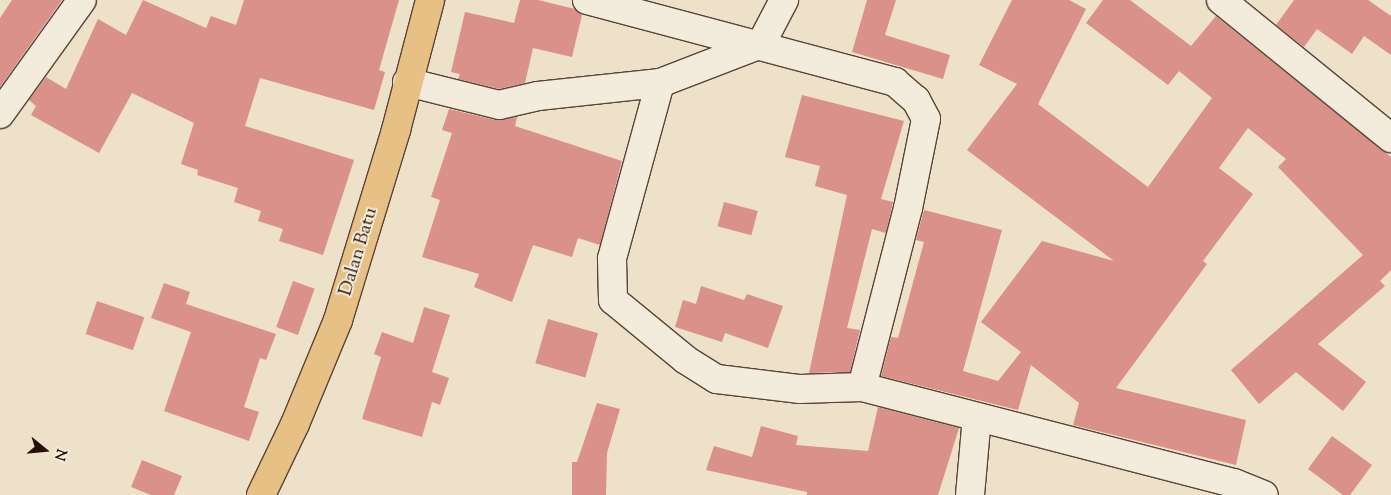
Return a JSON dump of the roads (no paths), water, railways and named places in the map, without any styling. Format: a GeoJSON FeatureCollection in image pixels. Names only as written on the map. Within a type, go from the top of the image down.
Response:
{"type":"FeatureCollection","features":[{"type":"Feature","properties":{"kind":"main road","name":"Dalan Batu"},"geometry":{"type":"LineString","coordinates":[[261,495],[295,424],[338,320],[396,130],[430,0]]}},
{"type":"Feature","properties":{"kind":"street"},"geometry":{"type":"LineString","coordinates":[[0,114],[82,0]]}},
{"type":"Feature","properties":{"kind":"street"},"geometry":{"type":"LineString","coordinates":[[587,0],[761,44],[895,82],[916,100],[926,120],[908,208],[862,387]]}},
{"type":"Feature","properties":{"kind":"street"},"geometry":{"type":"LineString","coordinates":[[408,82],[499,105],[538,96],[660,83],[761,44],[784,0]]}},
{"type":"Feature","properties":{"kind":"street"},"geometry":{"type":"LineString","coordinates":[[1221,0],[1391,138]]}},
{"type":"Feature","properties":{"kind":"street"},"geometry":{"type":"LineString","coordinates":[[660,83],[612,259],[614,300],[686,360],[717,379],[800,389],[862,387],[1234,483],[1264,495]]}},
{"type":"Feature","properties":{"kind":"street"},"geometry":{"type":"LineString","coordinates":[[970,495],[977,417]]}}]}
